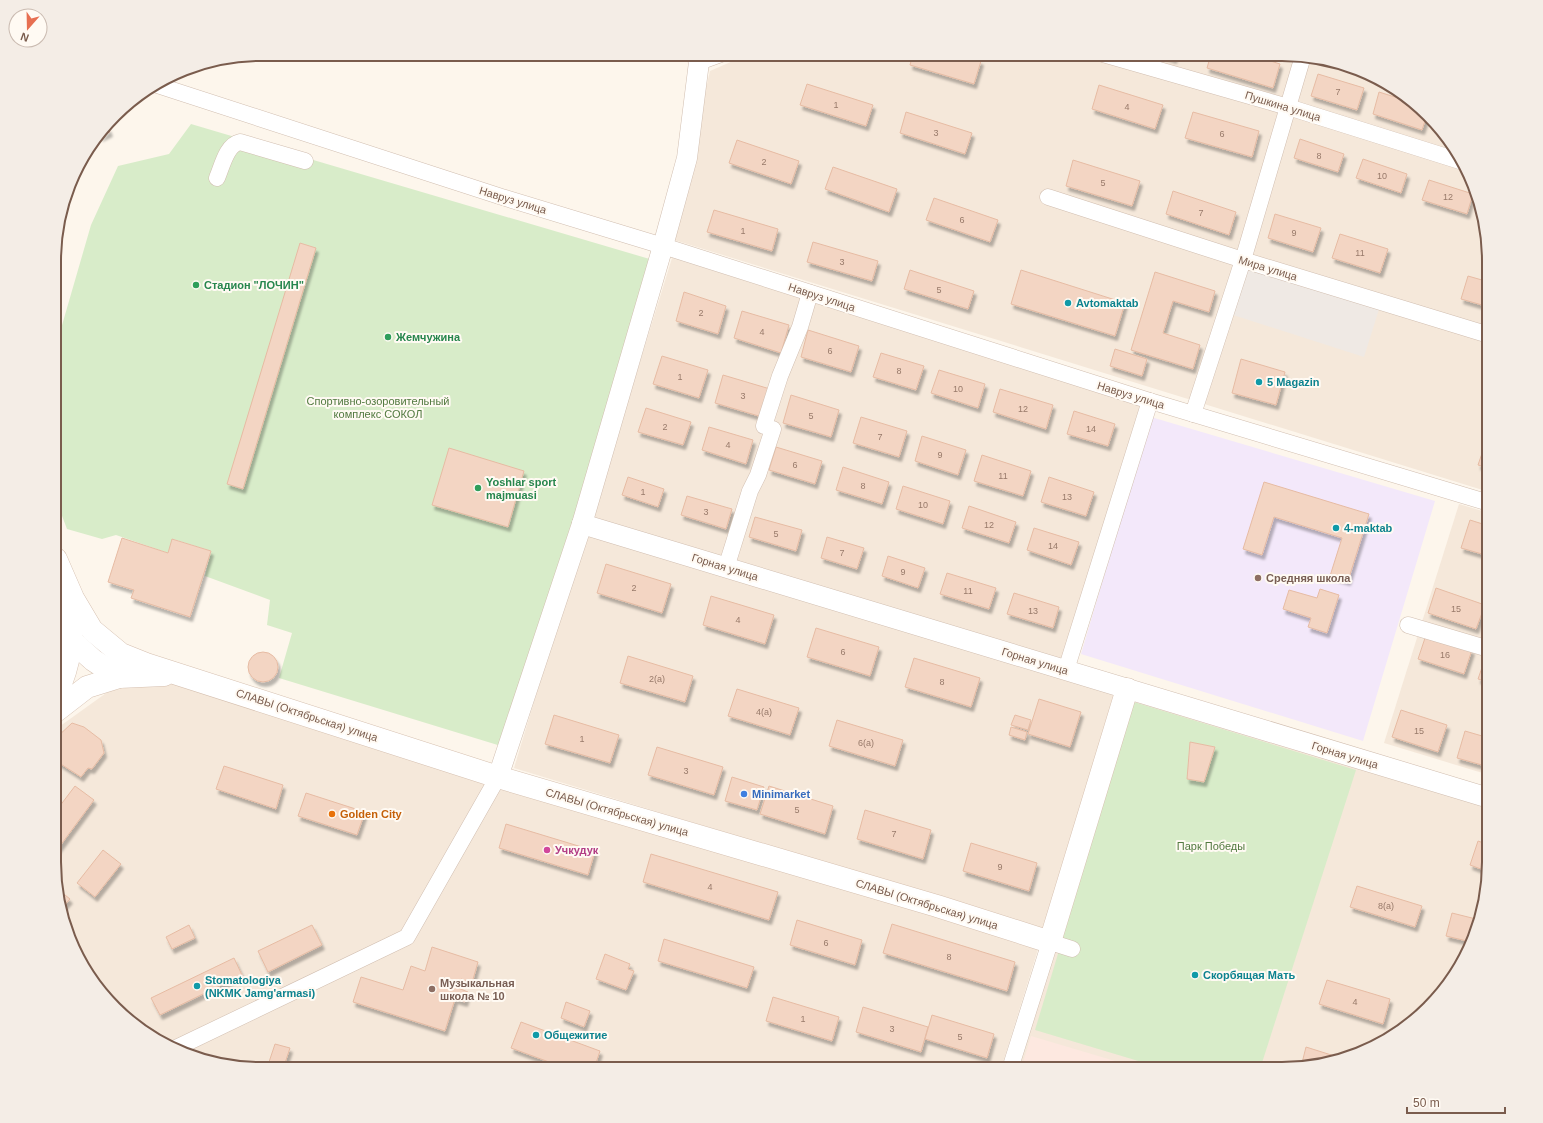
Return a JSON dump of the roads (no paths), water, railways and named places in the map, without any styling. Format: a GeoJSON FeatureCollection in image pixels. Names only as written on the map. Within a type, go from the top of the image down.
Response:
{"type":"FeatureCollection","features":[{"type":"Feature","properties":{"kind":"main road"},"geometry":{"type":"LineString","coordinates":[[61,570],[92,630],[121,654]]}},
{"type":"Feature","properties":{"kind":"main road"},"geometry":{"type":"LineString","coordinates":[[61,684],[66,670],[72,641],[73,622],[68,586]]}},
{"type":"Feature","properties":{"kind":"main road"},"geometry":{"type":"LineString","coordinates":[[87,687],[93,660],[92,630]]}},
{"type":"Feature","properties":{"kind":"main road"},"geometry":{"type":"LineString","coordinates":[[72,641],[93,660],[119,677]]}},
{"type":"Feature","properties":{"kind":"main road","name":"СЛАВЫ (Октябрьская) улица"},"geometry":{"type":"LineString","coordinates":[[121,654],[152,666],[498,777],[929,904],[1050,942]]}},
{"type":"Feature","properties":{"kind":"main road"},"geometry":{"type":"LineString","coordinates":[[66,670],[93,660],[121,654]]}},
{"type":"Feature","properties":{"kind":"main road"},"geometry":{"type":"LineString","coordinates":[[61,707],[87,687],[119,677],[152,675],[185,676]]}},
{"type":"Feature","properties":{"kind":"main road"},"geometry":{"type":"LineString","coordinates":[[1050,942],[1128,689]]}},
{"type":"Feature","properties":{"kind":"street"},"geometry":{"type":"LineString","coordinates":[[182,1045],[407,937],[498,777],[582,524],[687,158],[698,61]]}},
{"type":"Feature","properties":{"kind":"street","name":"Пушкина улица"},"geometry":{"type":"LineString","coordinates":[[1127,61],[1288,107],[1454,159]]}},
{"type":"Feature","properties":{"kind":"street"},"geometry":{"type":"LineString","coordinates":[[1193,414],[1243,260],[1301,62]]}},
{"type":"Feature","properties":{"kind":"street","name":"Навруз улица"},"geometry":{"type":"LineString","coordinates":[[163,87],[502,198],[662,246],[1150,401],[1482,500]]}},
{"type":"Feature","properties":{"kind":"street"},"geometry":{"type":"LineString","coordinates":[[217,178],[230,147],[234,143],[240,142],[305,161]]}},
{"type":"Feature","properties":{"kind":"street","name":"Мира улица"},"geometry":{"type":"LineString","coordinates":[[1048,197],[1243,260],[1482,333]]}},
{"type":"Feature","properties":{"kind":"street"},"geometry":{"type":"LineString","coordinates":[[726,568],[750,491],[758,475],[780,376],[800,327],[810,293]]}},
{"type":"Feature","properties":{"kind":"street"},"geometry":{"type":"LineString","coordinates":[[1066,670],[1150,401]]}},
{"type":"Feature","properties":{"kind":"street","name":"Горная улица"},"geometry":{"type":"LineString","coordinates":[[582,524],[1482,796]]}},
{"type":"Feature","properties":{"kind":"street"},"geometry":{"type":"LineString","coordinates":[[1408,624],[1482,647]]}},
{"type":"Feature","properties":{"kind":"street"},"geometry":{"type":"LineString","coordinates":[[1012,1062],[1050,942],[1072,949]]}},
{"type":"Feature","properties":{"kind":"place","name":"Стадион \"ЛОЧИН\""},"geometry":{"type":"Point","coordinates":[196,285]}},
{"type":"Feature","properties":{"kind":"place","name":"Avtomaktab"},"geometry":{"type":"Point","coordinates":[1068,303]}},
{"type":"Feature","properties":{"kind":"place","name":"Жемчужина"},"geometry":{"type":"Point","coordinates":[388,337]}},
{"type":"Feature","properties":{"kind":"place","name":"5 Magazin"},"geometry":{"type":"Point","coordinates":[1259,382]}},
{"type":"Feature","properties":{"kind":"place","name":"Yoshlar sport majmuasi"},"geometry":{"type":"Point","coordinates":[478,488]}},
{"type":"Feature","properties":{"kind":"place","name":"4-maktab"},"geometry":{"type":"Point","coordinates":[1336,528]}},
{"type":"Feature","properties":{"kind":"place","name":"Средняя школа"},"geometry":{"type":"Point","coordinates":[1258,578]}},
{"type":"Feature","properties":{"kind":"place","name":"Minimarket"},"geometry":{"type":"Point","coordinates":[744,794]}},
{"type":"Feature","properties":{"kind":"place","name":"Golden City"},"geometry":{"type":"Point","coordinates":[332,814]}},
{"type":"Feature","properties":{"kind":"place","name":"Учкудук"},"geometry":{"type":"Point","coordinates":[547,850]}},
{"type":"Feature","properties":{"kind":"place","name":"Скорбящая Мать"},"geometry":{"type":"Point","coordinates":[1195,975]}},
{"type":"Feature","properties":{"kind":"place","name":"Stomatologiya (NKMK Jamg'armasi)"},"geometry":{"type":"Point","coordinates":[197,986]}},
{"type":"Feature","properties":{"kind":"place","name":"Музыкальная школа № 10"},"geometry":{"type":"Point","coordinates":[432,989]}},
{"type":"Feature","properties":{"kind":"place","name":"Общежитие"},"geometry":{"type":"Point","coordinates":[536,1035]}},
{"type":"Feature","properties":{"kind":"park label","name":"Спортивно-озоровительный комплекс СОКОЛ"},"geometry":{"type":"Point","coordinates":[378,407]}},
{"type":"Feature","properties":{"kind":"park label","name":"Парк Победы"},"geometry":{"type":"Point","coordinates":[1211,846]}}]}
